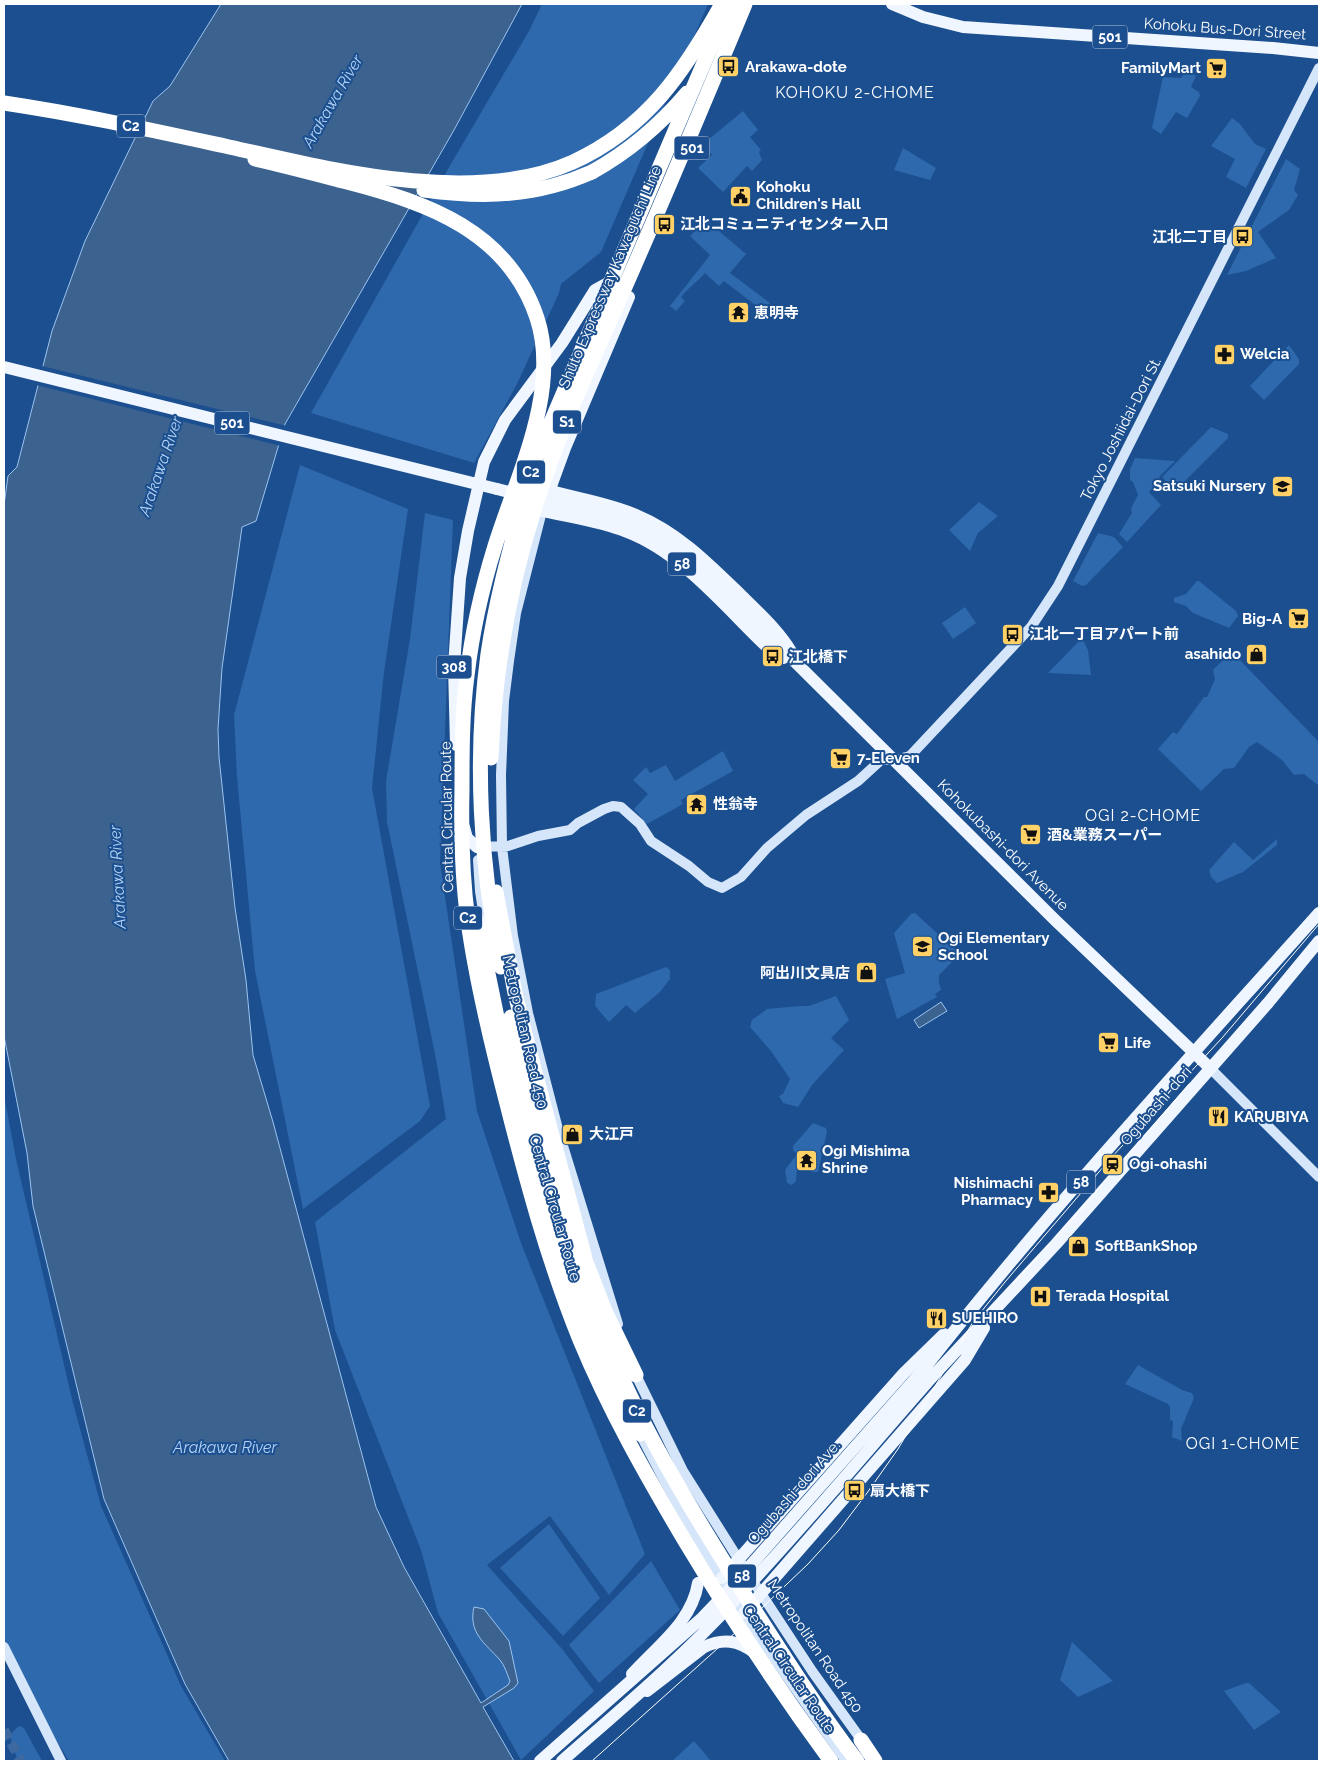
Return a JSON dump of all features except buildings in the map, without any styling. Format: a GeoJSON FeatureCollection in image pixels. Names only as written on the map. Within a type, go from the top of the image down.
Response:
{"type":"FeatureCollection","features":[{"type":"Feature","properties":{"kind":"highway"},"geometry":{"type":"LineString","coordinates":[[256,156],[390,179],[429,182],[501,180],[551,170],[599,148],[626,130],[651,108],[679,75],[722,4]]}},
{"type":"Feature","properties":{"kind":"highway","name":"Shuto Expressway Kawaguchi Line"},"geometry":{"type":"LineString","coordinates":[[462,810],[465,752],[472,696],[487,620],[517,509],[532,467],[730,4]]}},
{"type":"Feature","properties":{"kind":"highway","name":"Central Circular Route"},"geometry":{"type":"LineString","coordinates":[[4,107],[89,121],[396,186],[457,194],[514,194],[570,181],[592,172],[621,154],[644,136],[677,104],[694,84],[713,56],[739,4]]}},
{"type":"Feature","properties":{"kind":"highway","name":"Shuto Expressway Kawaguchi Line"},"geometry":{"type":"LineString","coordinates":[[492,866],[490,785],[496,690],[507,611],[529,526],[565,424],[649,232],[745,4]]}},
{"type":"Feature","properties":{"kind":"highway","name":"Central Circular Route"},"geometry":{"type":"LineString","coordinates":[[4,103],[89,117],[404,192],[461,218],[487,237],[513,265],[532,295],[544,325],[549,363],[547,401],[539,440],[496,608],[488,655],[484,700],[482,786],[486,866],[493,929],[514,1026],[565,1222],[600,1328],[622,1380],[649,1435],[695,1517],[770,1636],[857,1761]]}},
{"type":"Feature","properties":{"kind":"highway","name":"Central Circular Route"},"geometry":{"type":"LineString","coordinates":[[256,156],[400,197],[427,207],[458,223],[489,245],[511,269],[528,297],[537,317],[544,353],[543,386],[531,438],[493,552],[472,641],[465,695],[463,723],[463,868],[468,922],[486,1024],[541,1230],[558,1284],[601,1389],[629,1446],[662,1503],[747,1641],[831,1761]]}},
{"type":"Feature","properties":{"kind":"highway"},"geometry":{"type":"LineString","coordinates":[[487,620],[475,696],[469,782],[471,858],[477,918],[500,1032],[528,1142],[570,1280],[589,1333],[614,1390],[640,1434]]}},
{"type":"Feature","properties":{"kind":"highway"},"geometry":{"type":"LineString","coordinates":[[492,866],[515,992],[586,1262],[605,1311],[636,1375]]}},
{"type":"Feature","properties":{"kind":"highway","name":"Central Circular Route"},"geometry":{"type":"LineString","coordinates":[[492,866],[501,967]]}},
{"type":"Feature","properties":{"kind":"highway"},"geometry":{"type":"LineString","coordinates":[[614,1390],[623,1423]]}},
{"type":"Feature","properties":{"kind":"highway"},"geometry":{"type":"LineString","coordinates":[[861,1740],[875,1761]]}},
{"type":"Feature","properties":{"kind":"main road","name":"501"},"geometry":{"type":"LineString","coordinates":[[536,510],[542,489],[715,69],[739,4]]}},
{"type":"Feature","properties":{"kind":"main road","name":"501"},"geometry":{"type":"LineString","coordinates":[[625,289],[732,53],[751,4]]}},
{"type":"Feature","properties":{"kind":"main road","name":"Kohoku Bus-Dori Street"},"geometry":{"type":"LineString","coordinates":[[892,4],[923,17],[963,27],[1273,48],[1319,53]]}},
{"type":"Feature","properties":{"kind":"main road","name":"Tokyo Joshiidai-Dori St."},"geometry":{"type":"LineString","coordinates":[[502,847],[517,844],[538,836],[570,830],[578,822],[604,809],[613,806],[621,807],[640,824],[651,840],[658,846],[689,866],[708,882],[722,888],[741,877],[766,848],[806,815],[858,781],[881,760],[894,760],[910,756],[1031,626],[1058,586],[1319,68]]}},
{"type":"Feature","properties":{"kind":"main road"},"geometry":{"type":"LineString","coordinates":[[478,484],[487,453],[505,420],[562,342],[595,290],[606,284],[625,289]]}},
{"type":"Feature","properties":{"kind":"main road","name":"Kohokubashi-dori Avenue"},"geometry":{"type":"LineString","coordinates":[[4,367],[623,520],[655,534],[696,564],[1055,920],[1210,1068],[1319,1177]]}},
{"type":"Feature","properties":{"kind":"main road","name":"308"},"geometry":{"type":"LineString","coordinates":[[477,847],[467,838],[460,806],[454,666],[460,578],[478,484]]}},
{"type":"Feature","properties":{"kind":"main road","name":"58"},"geometry":{"type":"LineString","coordinates":[[542,489],[616,507],[635,514],[672,533],[709,564],[782,636],[804,672]]}},
{"type":"Feature","properties":{"kind":"main road","name":"58"},"geometry":{"type":"LineString","coordinates":[[536,510],[613,527],[646,540],[663,550],[680,562],[767,647],[804,672]]}},
{"type":"Feature","properties":{"kind":"main road","name":"Metropolitan Road 450"},"geometry":{"type":"LineString","coordinates":[[536,510],[506,584],[481,691],[475,753],[475,800],[480,891],[504,1019],[558,1225],[596,1332],[640,1434],[674,1499],[744,1613],[771,1655],[846,1761]]}},
{"type":"Feature","properties":{"kind":"main road","name":"Metropolitan Road 450"},"geometry":{"type":"LineString","coordinates":[[536,510],[516,614],[504,701],[501,775],[502,847],[514,936],[528,1013],[568,1161],[613,1309],[636,1375],[683,1471],[738,1560],[812,1671],[878,1761]]}},
{"type":"Feature","properties":{"kind":"main road"},"geometry":{"type":"LineString","coordinates":[[477,847],[502,847]]}},
{"type":"Feature","properties":{"kind":"main road","name":"Ogubashi-dori"},"geometry":{"type":"LineString","coordinates":[[970,1311],[1193,1053],[1319,913]]}},
{"type":"Feature","properties":{"kind":"main road","name":"Ogubashi-dori"},"geometry":{"type":"LineString","coordinates":[[927,1374],[991,1315],[1066,1232],[1319,942]]}},
{"type":"Feature","properties":{"kind":"main road"},"geometry":{"type":"LineString","coordinates":[[535,1139],[529,1149],[529,1164],[546,1228],[584,1336],[623,1423],[694,1562],[698,1574],[698,1583],[693,1603],[681,1623],[633,1673],[613,1697]]}},
{"type":"Feature","properties":{"kind":"main road"},"geometry":{"type":"LineString","coordinates":[[722,1578],[904,1372],[970,1311]]}},
{"type":"Feature","properties":{"kind":"main road","name":"Ogubashi-dori Ave."},"geometry":{"type":"LineString","coordinates":[[562,1761],[690,1645],[734,1601],[927,1374],[970,1311]]}},
{"type":"Feature","properties":{"kind":"main road"},"geometry":{"type":"LineString","coordinates":[[744,1613],[965,1360],[991,1315]]}},
{"type":"Feature","properties":{"kind":"main road","name":"Ogubashi-dori Ave."},"geometry":{"type":"LineString","coordinates":[[540,1761],[721,1599],[927,1374]]}},
{"type":"Feature","properties":{"kind":"main road"},"geometry":{"type":"LineString","coordinates":[[622,1708],[658,1684],[704,1647],[714,1643],[731,1641],[744,1645],[760,1656],[776,1675],[838,1761]]}},
{"type":"Feature","properties":{"kind":"main road"},"geometry":{"type":"LineString","coordinates":[[4,1647],[61,1761]]}},
{"type":"Feature","properties":{"kind":"shaded area"},"geometry":{"type":"Polygon","coordinates":[[[542,4],[708,4],[601,252],[561,284],[559,293],[517,384],[474,463],[311,413],[452,162],[529,31],[542,4]]]}},
{"type":"Feature","properties":{"kind":"shaded area"},"geometry":{"type":"Polygon","coordinates":[[[1187,70],[1196,76],[1191,87],[1199,92],[1200,96],[1187,118],[1176,112],[1161,134],[1152,128],[1163,77],[1181,78],[1187,70]]]}},
{"type":"Feature","properties":{"kind":"shaded area"},"geometry":{"type":"Polygon","coordinates":[[[743,111],[758,130],[750,137],[761,150],[759,152],[762,160],[752,171],[747,166],[723,192],[698,168],[712,155],[703,144],[743,111]]]}},
{"type":"Feature","properties":{"kind":"shaded area"},"geometry":{"type":"Polygon","coordinates":[[[1232,118],[1240,124],[1255,144],[1266,149],[1246,188],[1226,177],[1235,159],[1211,146],[1232,118]]]}},
{"type":"Feature","properties":{"kind":"shaded area"},"geometry":{"type":"Polygon","coordinates":[[[903,148],[936,168],[930,180],[894,170],[903,148]]]}},
{"type":"Feature","properties":{"kind":"shaded area"},"geometry":{"type":"Polygon","coordinates":[[[1286,159],[1300,169],[1294,190],[1298,195],[1289,210],[1258,232],[1276,258],[1246,271],[1227,275],[1286,159]]]}},
{"type":"Feature","properties":{"kind":"shaded area"},"geometry":{"type":"Polygon","coordinates":[[[706,220],[746,254],[730,273],[770,303],[763,311],[724,281],[719,286],[705,273],[681,297],[685,301],[676,311],[670,306],[710,255],[690,236],[706,220]]]}},
{"type":"Feature","properties":{"kind":"shaded area"},"geometry":{"type":"Polygon","coordinates":[[[1289,345],[1299,359],[1299,364],[1264,400],[1250,386],[1289,345]]]}},
{"type":"Feature","properties":{"kind":"shaded area"},"geometry":{"type":"Polygon","coordinates":[[[1211,427],[1228,434],[1228,438],[1175,491],[1162,477],[1211,427]]]}},
{"type":"Feature","properties":{"kind":"shaded area"},"geometry":{"type":"Polygon","coordinates":[[[1135,458],[1175,461],[1159,477],[1161,479],[1149,492],[1161,505],[1127,542],[1119,534],[1132,513],[1131,508],[1138,495],[1133,482],[1130,480],[1130,469],[1135,458]]]}},
{"type":"Feature","properties":{"kind":"shaded area"},"geometry":{"type":"Polygon","coordinates":[[[300,465],[408,509],[384,672],[372,788],[430,1106],[420,1121],[303,1209],[255,971],[237,777],[234,715],[300,465]]]}},
{"type":"Feature","properties":{"kind":"shaded area"},"geometry":{"type":"Polygon","coordinates":[[[979,502],[998,516],[978,533],[970,551],[949,530],[979,502]]]}},
{"type":"Feature","properties":{"kind":"shaded area"},"geometry":{"type":"Polygon","coordinates":[[[425,513],[453,520],[440,863],[477,1111],[521,1243],[645,1554],[609,1595],[550,1516],[487,1565],[563,1650],[594,1691],[521,1760],[438,1613],[421,1550],[335,1330],[315,1222],[446,1119],[436,1059],[387,822],[386,781],[410,639],[425,513]]]}},
{"type":"Feature","properties":{"kind":"shaded area"},"geometry":{"type":"Polygon","coordinates":[[[1098,533],[1114,537],[1123,547],[1086,585],[1082,586],[1073,581],[1098,533]]]}},
{"type":"Feature","properties":{"kind":"shaded area"},"geometry":{"type":"Polygon","coordinates":[[[1197,581],[1236,611],[1238,616],[1229,628],[1193,613],[1186,606],[1174,602],[1174,598],[1186,594],[1197,581]]]}},
{"type":"Feature","properties":{"kind":"shaded area"},"geometry":{"type":"Polygon","coordinates":[[[965,607],[976,623],[953,639],[942,623],[965,607]]]}},
{"type":"Feature","properties":{"kind":"shaded area"},"geometry":{"type":"Polygon","coordinates":[[[1082,638],[1088,650],[1091,675],[1048,673],[1082,638]]]}},
{"type":"Feature","properties":{"kind":"shaded area"},"geometry":{"type":"Polygon","coordinates":[[[1229,654],[1234,654],[1319,742],[1319,786],[1304,774],[1294,775],[1282,760],[1257,742],[1249,747],[1234,768],[1224,769],[1201,791],[1158,749],[1173,732],[1177,734],[1204,697],[1207,697],[1215,679],[1213,670],[1229,654]]]}},
{"type":"Feature","properties":{"kind":"shaded area"},"geometry":{"type":"Polygon","coordinates":[[[723,751],[733,771],[681,800],[683,804],[647,824],[634,809],[648,794],[633,780],[646,767],[650,773],[666,765],[675,781],[723,751]]]}},
{"type":"Feature","properties":{"kind":"shaded area"},"geometry":{"type":"Polygon","coordinates":[[[1277,839],[1277,845],[1243,872],[1217,883],[1211,877],[1209,870],[1234,842],[1253,860],[1277,839]]]}},
{"type":"Feature","properties":{"kind":"shaded area"},"geometry":{"type":"Polygon","coordinates":[[[915,913],[960,954],[939,975],[941,990],[935,994],[937,997],[897,1019],[885,979],[905,973],[894,933],[911,914],[915,913]]]}},
{"type":"Feature","properties":{"kind":"shaded area"},"geometry":{"type":"Polygon","coordinates":[[[666,967],[670,970],[670,979],[660,992],[635,1013],[626,1005],[609,1022],[595,1006],[596,994],[666,967]]]}},
{"type":"Feature","properties":{"kind":"shaded area"},"geometry":{"type":"Polygon","coordinates":[[[836,996],[849,1020],[831,1038],[844,1050],[812,1085],[798,1107],[783,1103],[779,1096],[783,1094],[790,1079],[771,1051],[750,1027],[752,1020],[767,1009],[809,1006],[836,996]]]}},
{"type":"Feature","properties":{"kind":"shaded area"},"geometry":{"type":"Polygon","coordinates":[[[4,1095],[16,1159],[73,1403],[101,1506],[181,1686],[225,1761],[69,1761],[4,1655],[4,1095]]]}},
{"type":"Feature","properties":{"kind":"shaded area"},"geometry":{"type":"Polygon","coordinates":[[[813,1123],[826,1128],[827,1132],[818,1172],[797,1166],[796,1181],[792,1185],[787,1183],[785,1170],[797,1154],[793,1150],[793,1146],[813,1123]]]}},
{"type":"Feature","properties":{"kind":"shaded area"},"geometry":{"type":"Polygon","coordinates":[[[1138,1365],[1182,1390],[1192,1393],[1194,1398],[1181,1429],[1182,1441],[1172,1437],[1173,1421],[1170,1420],[1170,1407],[1168,1404],[1125,1384],[1138,1365]]]}},
{"type":"Feature","properties":{"kind":"shaded area"},"geometry":{"type":"Polygon","coordinates":[[[549,1524],[600,1598],[563,1636],[500,1568],[549,1524]]]}},
{"type":"Feature","properties":{"kind":"shaded area"},"geometry":{"type":"Polygon","coordinates":[[[651,1561],[680,1610],[599,1683],[569,1645],[651,1561]]]}},
{"type":"Feature","properties":{"kind":"shaded area"},"geometry":{"type":"Polygon","coordinates":[[[1072,1642],[1113,1681],[1078,1697],[1060,1680],[1072,1642]]]}},
{"type":"Feature","properties":{"kind":"shaded area"},"geometry":{"type":"Polygon","coordinates":[[[1249,1683],[1281,1712],[1254,1730],[1224,1691],[1249,1683]]]}},
{"type":"Feature","properties":{"kind":"shaded area"},"geometry":{"type":"Polygon","coordinates":[[[20,1726],[24,1728],[42,1761],[19,1761],[12,1747],[11,1737],[15,1729],[20,1726]]]}},
{"type":"Feature","properties":{"kind":"shaded area"},"geometry":{"type":"Polygon","coordinates":[[[694,1741],[711,1761],[672,1761],[694,1741]]]}},
{"type":"Feature","properties":{"kind":"water","name":"Arakawa River"},"geometry":{"type":"Polygon","coordinates":[[[221,4],[522,4],[454,130],[285,424],[256,521],[242,527],[222,668],[218,729],[219,757],[235,908],[246,980],[253,1055],[273,1122],[376,1507],[404,1567],[481,1703],[508,1685],[510,1681],[502,1662],[484,1643],[476,1631],[473,1624],[474,1607],[484,1609],[509,1641],[518,1683],[514,1688],[483,1707],[514,1761],[229,1761],[185,1684],[104,1499],[33,1206],[27,1153],[4,1036],[4,505],[8,476],[17,467],[52,331],[85,241],[153,101],[170,86],[221,4]]]}},
{"type":"Feature","properties":{"kind":"water"},"geometry":{"type":"Polygon","coordinates":[[[941,1002],[947,1011],[919,1028],[914,1020],[941,1002]]]}},
{"type":"Feature","properties":{"kind":"pier"},"geometry":{"type":"Polygon","coordinates":[[[42,366],[287,426],[281,446],[36,385],[42,366]]]}},
{"type":"Feature","properties":{"kind":"tunnel"},"geometry":{"type":"LineString","coordinates":[[4,1730],[21,1761]]}},
{"type":"Feature","properties":{"kind":"tram line"},"geometry":{"type":"LineString","coordinates":[[592,1761],[746,1623],[808,1564],[839,1530],[898,1449],[973,1322],[1110,1159],[1222,1038],[1319,924]]}},
{"type":"Feature","properties":{"kind":"tram line"},"geometry":{"type":"LineString","coordinates":[[1014,1283],[1189,1084]]}},
{"type":"Feature","properties":{"kind":"place","name":"Arakawa-dote"},"geometry":{"type":"Point","coordinates":[729,67]}},
{"type":"Feature","properties":{"kind":"place","name":"FamilyMart"},"geometry":{"type":"Point","coordinates":[1217,68]}},
{"type":"Feature","properties":{"kind":"place","name":"Kohoku Children's Hall"},"geometry":{"type":"Point","coordinates":[740,196]}},
{"type":"Feature","properties":{"kind":"place","name":"江北コミュニティセンター入口"},"geometry":{"type":"Point","coordinates":[664,224]}},
{"type":"Feature","properties":{"kind":"place","name":"江北二丁目"},"geometry":{"type":"Point","coordinates":[1243,237]}},
{"type":"Feature","properties":{"kind":"place","name":"恵明寺"},"geometry":{"type":"Point","coordinates":[738,313]}},
{"type":"Feature","properties":{"kind":"place","name":"Welcia"},"geometry":{"type":"Point","coordinates":[1224,354]}},
{"type":"Feature","properties":{"kind":"place","name":"Satsuki Nursery"},"geometry":{"type":"Point","coordinates":[1282,486]}},
{"type":"Feature","properties":{"kind":"place","name":"Big-A"},"geometry":{"type":"Point","coordinates":[1298,619]}},
{"type":"Feature","properties":{"kind":"place","name":"江北一丁目アパート前"},"geometry":{"type":"Point","coordinates":[1013,634]}},
{"type":"Feature","properties":{"kind":"place","name":"asahido"},"geometry":{"type":"Point","coordinates":[1257,654]}},
{"type":"Feature","properties":{"kind":"place","name":"江北橋下"},"geometry":{"type":"Point","coordinates":[772,657]}},
{"type":"Feature","properties":{"kind":"place","name":"7-Eleven"},"geometry":{"type":"Point","coordinates":[841,758]}},
{"type":"Feature","properties":{"kind":"place","name":"性翁寺"},"geometry":{"type":"Point","coordinates":[697,804]}},
{"type":"Feature","properties":{"kind":"place","name":"酒&業務スーパー"},"geometry":{"type":"Point","coordinates":[1031,835]}},
{"type":"Feature","properties":{"kind":"place","name":"Ogi Elementary School"},"geometry":{"type":"Point","coordinates":[922,947]}},
{"type":"Feature","properties":{"kind":"place","name":"阿出川文具店"},"geometry":{"type":"Point","coordinates":[866,973]}},
{"type":"Feature","properties":{"kind":"place","name":"Life"},"geometry":{"type":"Point","coordinates":[1108,1043]}},
{"type":"Feature","properties":{"kind":"place","name":"KARUBIYA"},"geometry":{"type":"Point","coordinates":[1218,1117]}},
{"type":"Feature","properties":{"kind":"place","name":"大江戸"},"geometry":{"type":"Point","coordinates":[573,1134]}},
{"type":"Feature","properties":{"kind":"place","name":"Ogi Mishima Shrine"},"geometry":{"type":"Point","coordinates":[806,1160]}},
{"type":"Feature","properties":{"kind":"place","name":"Ogi-ohashi"},"geometry":{"type":"Point","coordinates":[1113,1164]}},
{"type":"Feature","properties":{"kind":"place","name":"Nishimachi Pharmacy"},"geometry":{"type":"Point","coordinates":[1049,1192]}},
{"type":"Feature","properties":{"kind":"place","name":"SoftBankShop"},"geometry":{"type":"Point","coordinates":[1079,1246]}},
{"type":"Feature","properties":{"kind":"place","name":"Terada Hospital"},"geometry":{"type":"Point","coordinates":[1040,1296]}},
{"type":"Feature","properties":{"kind":"place","name":"SUEHIRO"},"geometry":{"type":"Point","coordinates":[936,1318]}},
{"type":"Feature","properties":{"kind":"place","name":"扇大橋下"},"geometry":{"type":"Point","coordinates":[854,1491]}},
{"type":"Feature","properties":{"kind":"district","name":"KOHOKU 2-CHOME"},"geometry":{"type":"Point","coordinates":[855,92]}},
{"type":"Feature","properties":{"kind":"district","name":"OGI 2-CHOME"},"geometry":{"type":"Point","coordinates":[1143,815]}},
{"type":"Feature","properties":{"kind":"district","name":"OGI 1-CHOME"},"geometry":{"type":"Point","coordinates":[1243,1443]}}]}
